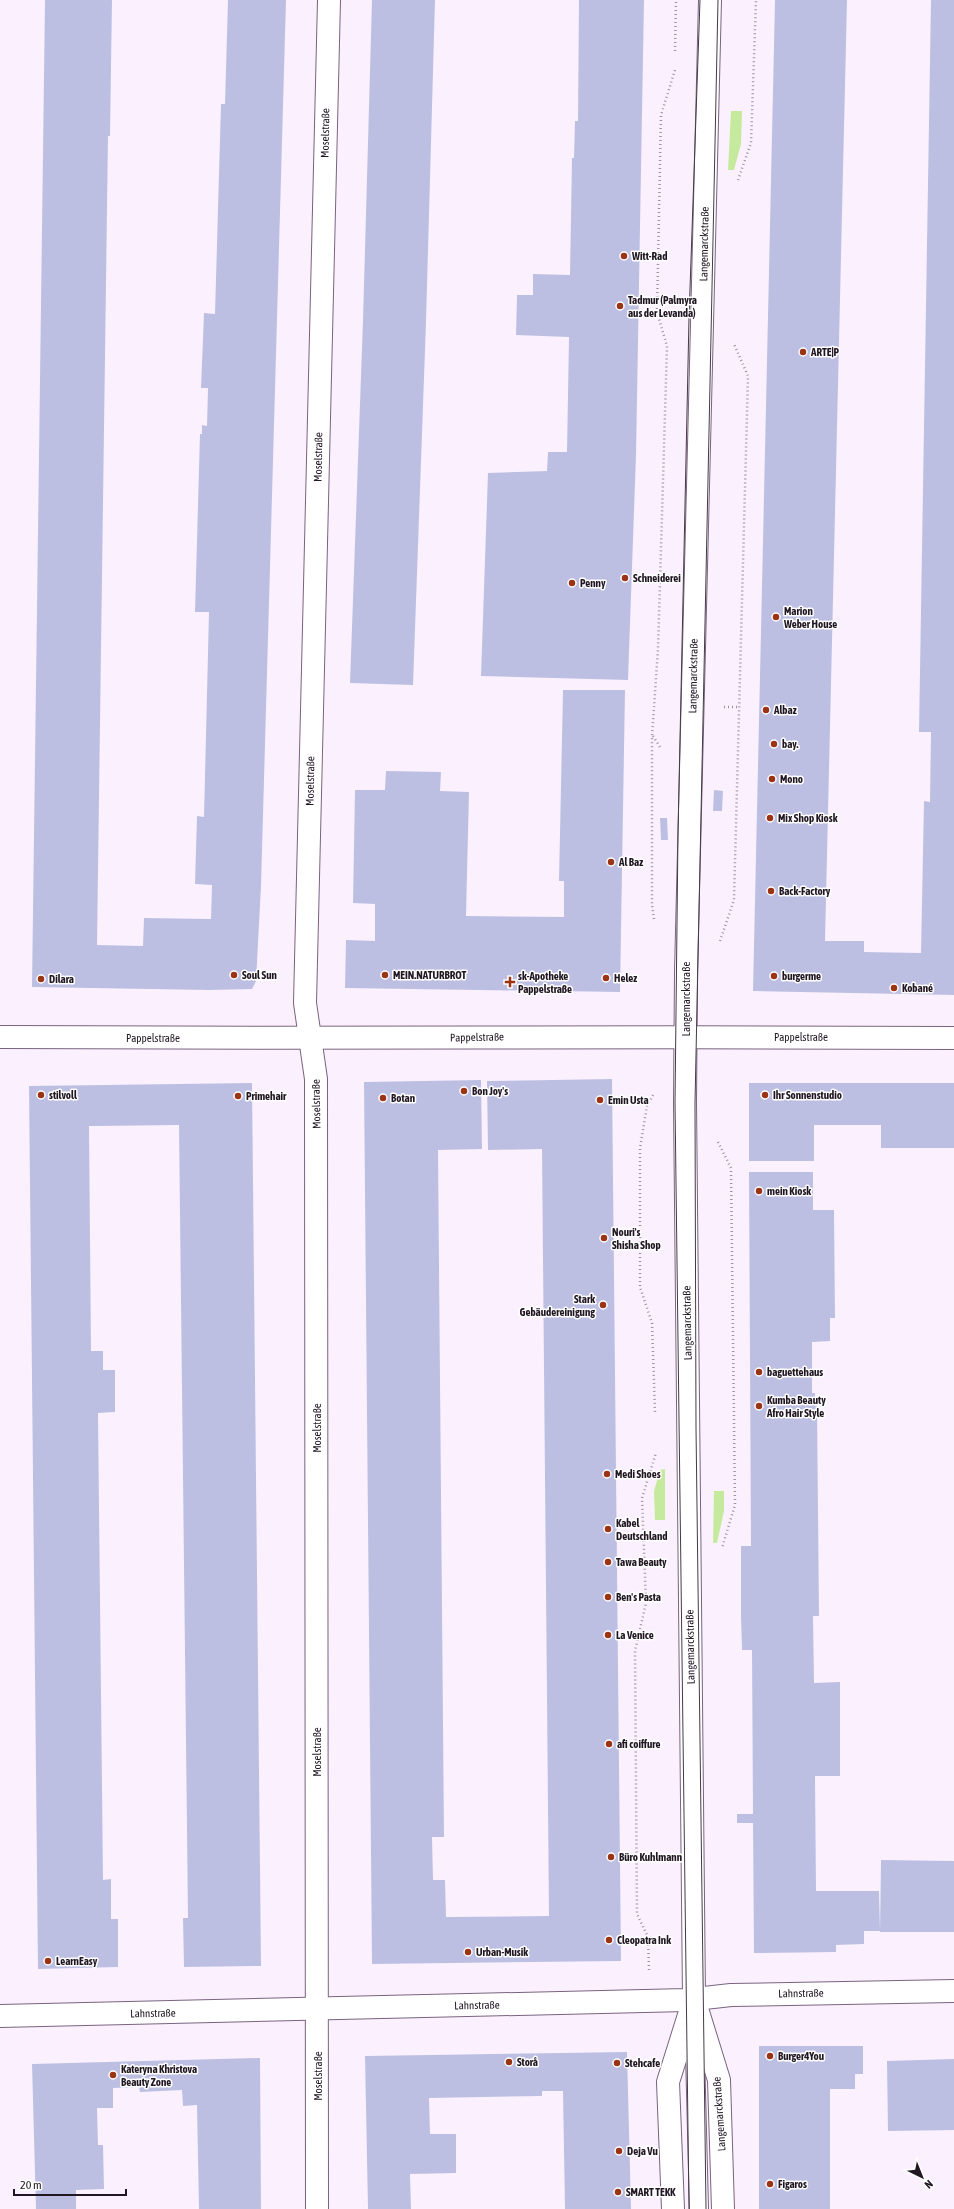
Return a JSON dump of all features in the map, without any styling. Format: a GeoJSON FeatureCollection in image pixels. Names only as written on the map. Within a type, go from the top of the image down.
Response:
{"type":"FeatureCollection","features":[{"type":"Feature","properties":{"kind":"street","name":"Moselstraße"},"geometry":{"type":"LineString","coordinates":[[318,2209],[316,1079],[305,1003],[329,0]]}},
{"type":"Feature","properties":{"kind":"street","name":"Langemarckstraße"},"geometry":{"type":"LineString","coordinates":[[710,0],[686,1037],[694,1999],[718,2080],[723,2209]]}},
{"type":"Feature","properties":{"kind":"street","name":"Pappelstraße"},"geometry":{"type":"LineString","coordinates":[[0,1037],[310,1039],[686,1037],[954,1038]]}},
{"type":"Feature","properties":{"kind":"street","name":"Lahnstraße"},"geometry":{"type":"LineString","coordinates":[[0,2016],[650,2001],[694,1999],[732,1995],[954,1991]]}},
{"type":"Feature","properties":{"kind":"street","name":"Langemarckstraße"},"geometry":{"type":"LineString","coordinates":[[673,2209],[668,2082],[694,1999]]}},
{"type":"Feature","properties":{"kind":"lane"},"geometry":{"type":"LineString","coordinates":[[694,1999],[699,2209]]}},
{"type":"Feature","properties":{"kind":"path"},"geometry":{"type":"LineString","coordinates":[[675,58],[676,0]]}},
{"type":"Feature","properties":{"kind":"path"},"geometry":{"type":"LineString","coordinates":[[736,187],[751,143],[756,0]]}},
{"type":"Feature","properties":{"kind":"path"},"geometry":{"type":"LineString","coordinates":[[655,920],[652,905],[652,736],[658,649],[667,346],[657,312],[661,115],[675,73],[675,66]]}},
{"type":"Feature","properties":{"kind":"path"},"geometry":{"type":"LineString","coordinates":[[720,947],[720,941],[734,900],[748,376],[733,341]]}},
{"type":"Feature","properties":{"kind":"path"},"geometry":{"type":"LineString","coordinates":[[655,1090],[647,1106],[640,1148],[640,1287],[652,1323],[655,1416]]}},
{"type":"Feature","properties":{"kind":"path"},"geometry":{"type":"LineString","coordinates":[[718,1134],[718,1142],[731,1168],[735,1505],[721,1553]]}},
{"type":"Feature","properties":{"kind":"path"},"geometry":{"type":"LineString","coordinates":[[650,2001],[648,1937],[637,1914],[635,1651],[646,1603],[642,1498],[656,1454],[656,1446]]}},
{"type":"Feature","properties":{"kind":"green space"},"geometry":{"type":"Polygon","coordinates":[[[731,111],[742,111],[741,144],[734,170],[728,170],[731,111]]]}},
{"type":"Feature","properties":{"kind":"green space"},"geometry":{"type":"Polygon","coordinates":[[[665,1469],[665,1520],[655,1520],[654,1491],[660,1470],[665,1469]]]}},
{"type":"Feature","properties":{"kind":"green space"},"geometry":{"type":"Polygon","coordinates":[[[714,1491],[724,1491],[724,1511],[717,1543],[713,1543],[714,1491]]]}},
{"type":"Feature","properties":{"kind":"building"},"geometry":{"type":"Polygon","coordinates":[[[45,0],[112,0],[110,136],[108,136],[97,945],[143,946],[144,918],[211,919],[212,885],[195,884],[197,816],[204,817],[209,612],[195,612],[200,434],[202,434],[202,425],[207,426],[208,388],[201,388],[204,313],[215,314],[221,104],[225,104],[228,0],[286,0],[261,886],[256,981],[252,989],[209,990],[32,987],[45,0]]]}},
{"type":"Feature","properties":{"kind":"building"},"geometry":{"type":"Polygon","coordinates":[[[372,0],[435,0],[426,322],[413,685],[350,683],[363,320],[372,0]]]}},
{"type":"Feature","properties":{"kind":"building"},"geometry":{"type":"Polygon","coordinates":[[[579,0],[644,0],[636,455],[628,680],[481,676],[488,473],[547,471],[548,452],[567,452],[569,337],[516,335],[517,295],[533,295],[533,274],[570,275],[572,158],[574,158],[575,121],[578,121],[579,0]]]}},
{"type":"Feature","properties":{"kind":"building"},"geometry":{"type":"Polygon","coordinates":[[[775,0],[847,0],[825,941],[864,941],[864,952],[921,953],[924,801],[930,802],[931,732],[919,732],[931,0],[954,0],[954,995],[753,991],[775,0]]]}},
{"type":"Feature","properties":{"kind":"building"},"geometry":{"type":"Polygon","coordinates":[[[563,690],[625,690],[620,992],[345,988],[346,940],[375,941],[375,904],[353,903],[355,790],[385,790],[386,771],[441,772],[440,791],[469,792],[466,916],[564,917],[564,881],[559,881],[563,690]]]}},
{"type":"Feature","properties":{"kind":"building"},"geometry":{"type":"Polygon","coordinates":[[[714,790],[723,791],[722,811],[713,811],[714,790]]]}},
{"type":"Feature","properties":{"kind":"building"},"geometry":{"type":"Polygon","coordinates":[[[660,818],[667,818],[668,840],[661,840],[660,818]]]}},
{"type":"Feature","properties":{"kind":"building"},"geometry":{"type":"Polygon","coordinates":[[[612,1079],[621,1961],[372,1964],[364,1082],[481,1080],[482,1149],[438,1150],[444,1837],[432,1837],[433,1880],[445,1880],[446,1917],[549,1916],[542,1149],[488,1150],[487,1081],[612,1079]]]}},
{"type":"Feature","properties":{"kind":"building"},"geometry":{"type":"Polygon","coordinates":[[[252,1083],[261,1966],[184,1967],[183,1918],[188,1918],[179,1125],[89,1126],[91,1351],[103,1351],[103,1370],[115,1370],[115,1412],[98,1413],[103,1880],[111,1879],[111,1919],[118,1919],[118,1967],[38,1969],[29,1086],[252,1083]]]}},
{"type":"Feature","properties":{"kind":"building"},"geometry":{"type":"Polygon","coordinates":[[[749,1083],[954,1083],[954,1148],[881,1148],[881,1125],[814,1125],[814,1161],[749,1161],[749,1083]]]}},
{"type":"Feature","properties":{"kind":"building"},"geometry":{"type":"Polygon","coordinates":[[[749,1172],[813,1172],[813,1210],[834,1210],[835,1318],[830,1318],[830,1341],[812,1342],[812,1393],[815,1393],[815,1405],[817,1406],[819,1616],[813,1616],[814,1683],[840,1682],[840,1776],[815,1776],[816,1891],[879,1891],[880,1931],[864,1931],[864,1944],[836,1945],[836,1952],[754,1953],[753,1823],[737,1823],[737,1814],[753,1814],[752,1650],[742,1650],[741,1616],[741,1546],[751,1546],[749,1172]]]}},
{"type":"Feature","properties":{"kind":"building"},"geometry":{"type":"Polygon","coordinates":[[[881,1860],[954,1861],[954,1932],[880,1932],[881,1860]]]}},
{"type":"Feature","properties":{"kind":"building"},"geometry":{"type":"Polygon","coordinates":[[[759,2046],[863,2046],[863,2074],[855,2074],[855,2089],[830,2089],[830,2209],[759,2209],[759,2046]]]}},
{"type":"Feature","properties":{"kind":"building"},"geometry":{"type":"Polygon","coordinates":[[[627,2052],[631,2209],[565,2209],[563,2091],[542,2091],[542,2096],[429,2098],[430,2134],[456,2134],[456,2173],[410,2174],[411,2209],[368,2209],[365,2056],[627,2052]]]}},
{"type":"Feature","properties":{"kind":"building"},"geometry":{"type":"Polygon","coordinates":[[[260,2058],[261,2209],[199,2209],[197,2105],[183,2106],[182,2090],[140,2092],[139,2087],[113,2088],[113,2108],[97,2108],[98,2145],[103,2145],[104,2189],[76,2190],[76,2209],[36,2209],[32,2064],[260,2058]]]}},
{"type":"Feature","properties":{"kind":"building"},"geometry":{"type":"Polygon","coordinates":[[[954,2059],[954,2130],[888,2131],[887,2061],[954,2059]]]}},
{"type":"Feature","properties":{"kind":"tram line"},"geometry":{"type":"LineString","coordinates":[[689,2209],[675,1103],[678,834],[689,318],[700,0]]}},
{"type":"Feature","properties":{"kind":"tram line"},"geometry":{"type":"LineString","coordinates":[[706,2209],[696,1428],[695,1103],[718,0]]}},
{"type":"Feature","properties":{"kind":"place","name":"Witt-Rad"},"geometry":{"type":"Point","coordinates":[624,256]}},
{"type":"Feature","properties":{"kind":"place","name":"Tadmur (Palmyra aus der Levanda)"},"geometry":{"type":"Point","coordinates":[620,306]}},
{"type":"Feature","properties":{"kind":"place","name":"ARTE|P"},"geometry":{"type":"Point","coordinates":[803,352]}},
{"type":"Feature","properties":{"kind":"place","name":"Schneiderei"},"geometry":{"type":"Point","coordinates":[625,578]}},
{"type":"Feature","properties":{"kind":"place","name":"Penny"},"geometry":{"type":"Point","coordinates":[572,583]}},
{"type":"Feature","properties":{"kind":"place","name":"Marion Weber House"},"geometry":{"type":"Point","coordinates":[776,617]}},
{"type":"Feature","properties":{"kind":"place","name":"Albaz"},"geometry":{"type":"Point","coordinates":[766,710]}},
{"type":"Feature","properties":{"kind":"place","name":"bay."},"geometry":{"type":"Point","coordinates":[774,744]}},
{"type":"Feature","properties":{"kind":"place","name":"Mono"},"geometry":{"type":"Point","coordinates":[772,779]}},
{"type":"Feature","properties":{"kind":"place","name":"Mix Shop Kiosk"},"geometry":{"type":"Point","coordinates":[770,818]}},
{"type":"Feature","properties":{"kind":"place","name":"Al Baz"},"geometry":{"type":"Point","coordinates":[611,862]}},
{"type":"Feature","properties":{"kind":"place","name":"Back-Factory"},"geometry":{"type":"Point","coordinates":[771,891]}},
{"type":"Feature","properties":{"kind":"place","name":"Soul Sun"},"geometry":{"type":"Point","coordinates":[234,975]}},
{"type":"Feature","properties":{"kind":"place","name":"MEIN.NATURBROT"},"geometry":{"type":"Point","coordinates":[385,975]}},
{"type":"Feature","properties":{"kind":"place","name":"burgerme"},"geometry":{"type":"Point","coordinates":[774,976]}},
{"type":"Feature","properties":{"kind":"place","name":"Helez"},"geometry":{"type":"Point","coordinates":[606,978]}},
{"type":"Feature","properties":{"kind":"place","name":"Dilara"},"geometry":{"type":"Point","coordinates":[41,979]}},
{"type":"Feature","properties":{"kind":"place","name":"sk-Apotheke Pappelstraße"},"geometry":{"type":"Point","coordinates":[510,982]}},
{"type":"Feature","properties":{"kind":"place","name":"Kobané"},"geometry":{"type":"Point","coordinates":[894,988]}},
{"type":"Feature","properties":{"kind":"place","name":"Bon Joy's"},"geometry":{"type":"Point","coordinates":[464,1091]}},
{"type":"Feature","properties":{"kind":"place","name":"stilvoll"},"geometry":{"type":"Point","coordinates":[41,1095]}},
{"type":"Feature","properties":{"kind":"place","name":"Ihr Sonnenstudio"},"geometry":{"type":"Point","coordinates":[765,1095]}},
{"type":"Feature","properties":{"kind":"place","name":"Primehair"},"geometry":{"type":"Point","coordinates":[238,1096]}},
{"type":"Feature","properties":{"kind":"place","name":"Botan"},"geometry":{"type":"Point","coordinates":[383,1098]}},
{"type":"Feature","properties":{"kind":"place","name":"Emin Usta"},"geometry":{"type":"Point","coordinates":[600,1100]}},
{"type":"Feature","properties":{"kind":"place","name":"mein Kiosk"},"geometry":{"type":"Point","coordinates":[759,1191]}},
{"type":"Feature","properties":{"kind":"place","name":"Nouri's Shisha Shop"},"geometry":{"type":"Point","coordinates":[604,1238]}},
{"type":"Feature","properties":{"kind":"place","name":"Stark Gebäudereinigung"},"geometry":{"type":"Point","coordinates":[603,1305]}},
{"type":"Feature","properties":{"kind":"place","name":"baguettehaus"},"geometry":{"type":"Point","coordinates":[759,1372]}},
{"type":"Feature","properties":{"kind":"place","name":"Kumba Beauty Afro Hair Style"},"geometry":{"type":"Point","coordinates":[759,1406]}},
{"type":"Feature","properties":{"kind":"place","name":"Medi Shoes"},"geometry":{"type":"Point","coordinates":[607,1474]}},
{"type":"Feature","properties":{"kind":"place","name":"Kabel Deutschland"},"geometry":{"type":"Point","coordinates":[608,1529]}},
{"type":"Feature","properties":{"kind":"place","name":"Tawa Beauty"},"geometry":{"type":"Point","coordinates":[608,1562]}},
{"type":"Feature","properties":{"kind":"place","name":"Ben's Pasta"},"geometry":{"type":"Point","coordinates":[608,1597]}},
{"type":"Feature","properties":{"kind":"place","name":"La Venice"},"geometry":{"type":"Point","coordinates":[608,1635]}},
{"type":"Feature","properties":{"kind":"place","name":"afi coiffure"},"geometry":{"type":"Point","coordinates":[609,1744]}},
{"type":"Feature","properties":{"kind":"place","name":"Büro Kuhlmann"},"geometry":{"type":"Point","coordinates":[611,1857]}},
{"type":"Feature","properties":{"kind":"place","name":"Cleopatra Ink"},"geometry":{"type":"Point","coordinates":[609,1940]}},
{"type":"Feature","properties":{"kind":"place","name":"Urban-Musik"},"geometry":{"type":"Point","coordinates":[468,1952]}},
{"type":"Feature","properties":{"kind":"place","name":"LearnEasy"},"geometry":{"type":"Point","coordinates":[48,1961]}},
{"type":"Feature","properties":{"kind":"place","name":"Burger4You"},"geometry":{"type":"Point","coordinates":[770,2056]}},
{"type":"Feature","properties":{"kind":"place","name":"Storå"},"geometry":{"type":"Point","coordinates":[509,2062]}},
{"type":"Feature","properties":{"kind":"place","name":"Stehcafe"},"geometry":{"type":"Point","coordinates":[617,2063]}},
{"type":"Feature","properties":{"kind":"place","name":"Kateryna Khristova Beauty Zone"},"geometry":{"type":"Point","coordinates":[113,2075]}},
{"type":"Feature","properties":{"kind":"place","name":"Deja Vu"},"geometry":{"type":"Point","coordinates":[619,2151]}},
{"type":"Feature","properties":{"kind":"place","name":"Figaros"},"geometry":{"type":"Point","coordinates":[770,2184]}},
{"type":"Feature","properties":{"kind":"place","name":"SMART TEKK"},"geometry":{"type":"Point","coordinates":[618,2192]}}]}
